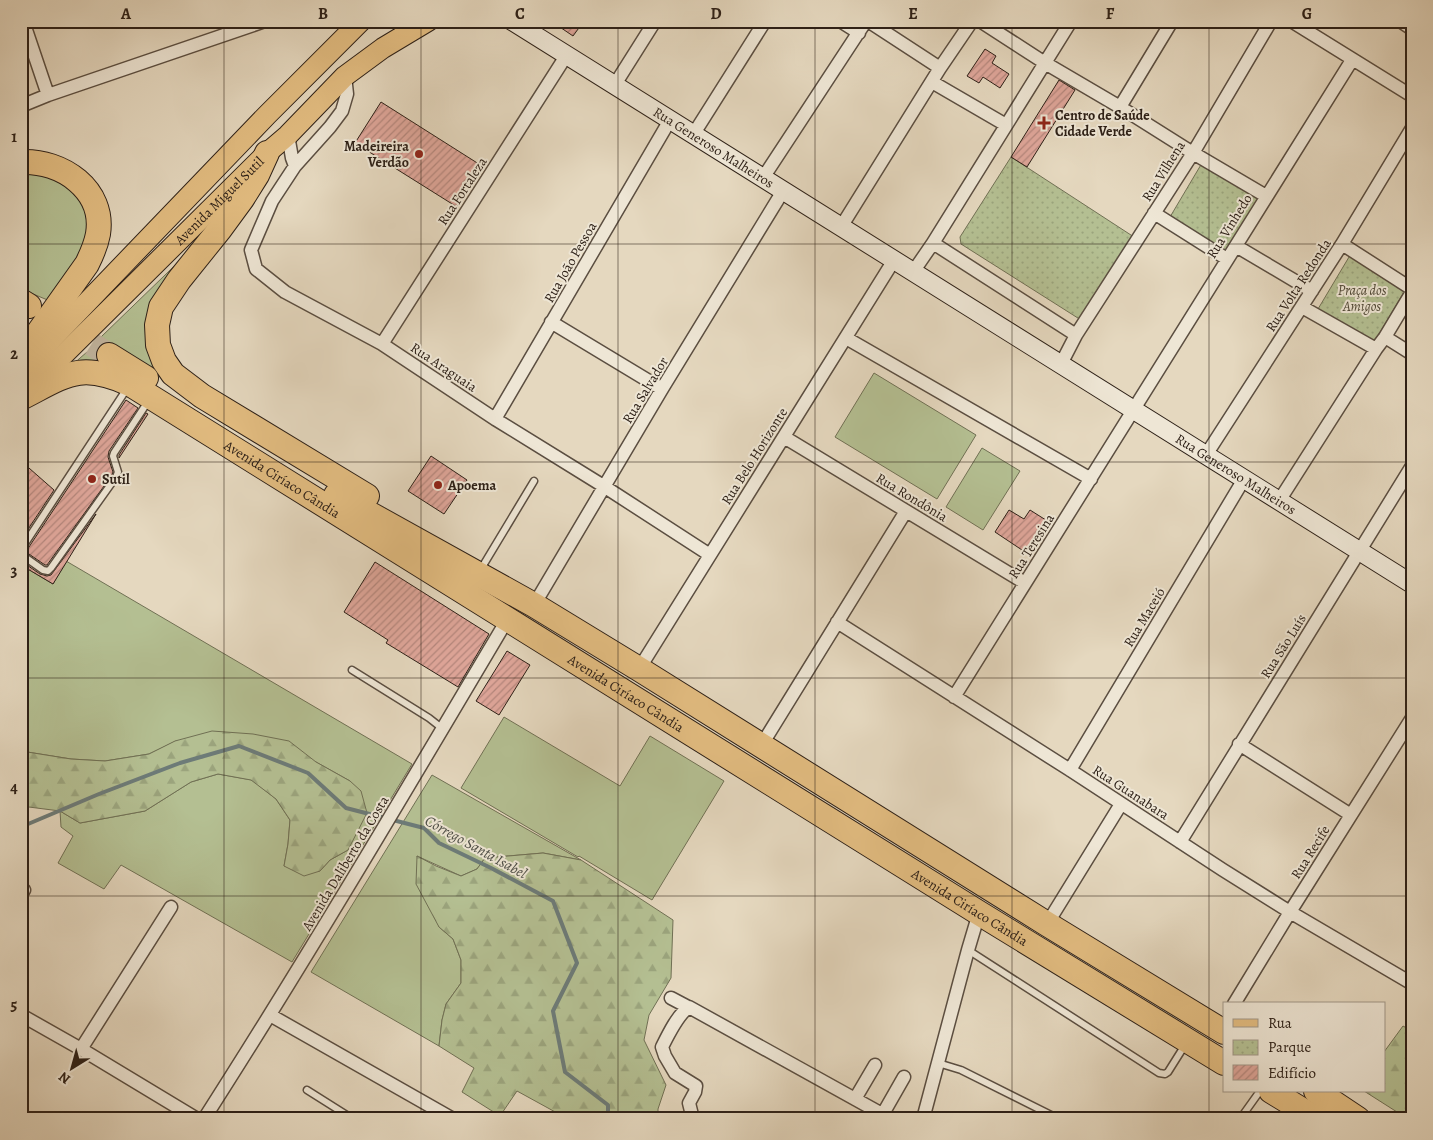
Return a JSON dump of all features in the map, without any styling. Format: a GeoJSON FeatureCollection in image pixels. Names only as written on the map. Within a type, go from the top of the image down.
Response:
{"type":"FeatureCollection","features":[{"type":"Feature","properties":{"kind":"highway"},"geometry":{"type":"LineString","coordinates":[[267,153],[257,175],[242,199],[179,280],[161,307],[157,324],[157,336],[164,361],[173,374],[202,396],[438,540],[510,591]]}},
{"type":"Feature","properties":{"kind":"highway"},"geometry":{"type":"LineString","coordinates":[[21,162],[52,165],[69,173],[93,199],[98,215],[98,233],[94,250],[87,264],[21,357]]}},
{"type":"Feature","properties":{"kind":"highway"},"geometry":{"type":"LineString","coordinates":[[109,355],[299,475],[510,591]]}},
{"type":"Feature","properties":{"kind":"highway","name":"Avenida Ciríaco Cândia"},"geometry":{"type":"LineString","coordinates":[[21,397],[64,376],[78,372],[92,371],[113,376],[130,384],[979,914],[1223,1062]]}},
{"type":"Feature","properties":{"kind":"highway","name":"Avenida Ciríaco Cândia"},"geometry":{"type":"LineString","coordinates":[[510,591],[639,668],[1047,924],[1223,1027]]}},
{"type":"Feature","properties":{"kind":"highway"},"geometry":{"type":"LineString","coordinates":[[1274,1092],[1317,1119]]}},
{"type":"Feature","properties":{"kind":"highway"},"geometry":{"type":"LineString","coordinates":[[1318,1092],[1358,1119]]}},
{"type":"Feature","properties":{"kind":"main road","name":"Avenida Miguel Sutil"},"geometry":{"type":"LineString","coordinates":[[21,371],[267,115],[361,21]]}},
{"type":"Feature","properties":{"kind":"main road","name":"Avenida Miguel Sutil"},"geometry":{"type":"LineString","coordinates":[[21,397],[267,153],[288,135],[345,76],[383,48],[427,22]]}},
{"type":"Feature","properties":{"kind":"street"},"geometry":{"type":"LineString","coordinates":[[22,21],[48,95]]}},
{"type":"Feature","properties":{"kind":"street"},"geometry":{"type":"LineString","coordinates":[[21,106],[48,95],[266,21]]}},
{"type":"Feature","properties":{"kind":"street"},"geometry":{"type":"LineString","coordinates":[[614,86],[655,21]]}},
{"type":"Feature","properties":{"kind":"street"},"geometry":{"type":"LineString","coordinates":[[693,134],[765,21]]}},
{"type":"Feature","properties":{"kind":"street"},"geometry":{"type":"LineString","coordinates":[[840,21],[859,33]]}},
{"type":"Feature","properties":{"kind":"street"},"geometry":{"type":"LineString","coordinates":[[763,178],[867,21],[940,68]]}},
{"type":"Feature","properties":{"kind":"street"},"geometry":{"type":"LineString","coordinates":[[841,227],[940,68],[972,21]]}},
{"type":"Feature","properties":{"kind":"street"},"geometry":{"type":"LineString","coordinates":[[980,21],[1045,63],[1266,196]]}},
{"type":"Feature","properties":{"kind":"street"},"geometry":{"type":"LineString","coordinates":[[913,272],[1071,21]]}},
{"type":"Feature","properties":{"kind":"street"},"geometry":{"type":"LineString","coordinates":[[1120,107],[1172,21]]}},
{"type":"Feature","properties":{"kind":"street","name":"Rua Vilhena"},"geometry":{"type":"LineString","coordinates":[[1076,335],[1193,153],[1271,21]]}},
{"type":"Feature","properties":{"kind":"street"},"geometry":{"type":"LineString","coordinates":[[1291,21],[1412,96]]}},
{"type":"Feature","properties":{"kind":"street"},"geometry":{"type":"LineString","coordinates":[[1400,21],[1412,29]]}},
{"type":"Feature","properties":{"kind":"street","name":"Rua Generoso Malheiros"},"geometry":{"type":"LineString","coordinates":[[510,22],[693,134],[1412,584]]}},
{"type":"Feature","properties":{"kind":"street","name":"Rua Fortaleza"},"geometry":{"type":"LineString","coordinates":[[382,344],[566,56]]}},
{"type":"Feature","properties":{"kind":"street","name":"Rua Vinhedo"},"geometry":{"type":"LineString","coordinates":[[1134,410],[1352,60]]}},
{"type":"Feature","properties":{"kind":"street","name":"Rua Araguaia"},"geometry":{"type":"LineString","coordinates":[[345,76],[347,94],[342,111],[330,128],[295,166],[272,201],[251,250],[256,269],[285,292],[382,344],[710,555]]}},
{"type":"Feature","properties":{"kind":"street"},"geometry":{"type":"LineString","coordinates":[[932,82],[1006,125]]}},
{"type":"Feature","properties":{"kind":"street","name":"Rua João Pessoa"},"geometry":{"type":"LineString","coordinates":[[495,418],[670,120]]}},
{"type":"Feature","properties":{"kind":"street","name":"Rua Volta Redonda"},"geometry":{"type":"LineString","coordinates":[[1206,455],[1342,244],[1412,128]]}},
{"type":"Feature","properties":{"kind":"street"},"geometry":{"type":"LineString","coordinates":[[288,135],[295,166]]}},
{"type":"Feature","properties":{"kind":"street","name":"Rua Salvador"},"geometry":{"type":"LineString","coordinates":[[534,605],[662,389],[783,191]]}},
{"type":"Feature","properties":{"kind":"street"},"geometry":{"type":"LineString","coordinates":[[1154,214],[1227,259]]}},
{"type":"Feature","properties":{"kind":"street"},"geometry":{"type":"LineString","coordinates":[[933,243],[1076,335],[1061,364]]}},
{"type":"Feature","properties":{"kind":"street"},"geometry":{"type":"LineString","coordinates":[[1279,501],[1385,337],[1412,291],[1342,244]]}},
{"type":"Feature","properties":{"kind":"street"},"geometry":{"type":"LineString","coordinates":[[1236,246],[1312,291]]}},
{"type":"Feature","properties":{"kind":"street","name":"Rua Belo Horizonte"},"geometry":{"type":"LineString","coordinates":[[639,668],[894,260]]}},
{"type":"Feature","properties":{"kind":"street"},"geometry":{"type":"LineString","coordinates":[[1302,307],[1376,349]]}},
{"type":"Feature","properties":{"kind":"street"},"geometry":{"type":"LineString","coordinates":[[551,322],[662,389]]}},
{"type":"Feature","properties":{"kind":"street"},"geometry":{"type":"LineString","coordinates":[[1385,337],[1412,354]]}},
{"type":"Feature","properties":{"kind":"street"},"geometry":{"type":"LineString","coordinates":[[846,338],[1091,480]]}},
{"type":"Feature","properties":{"kind":"street","name":"Rua Teresina"},"geometry":{"type":"LineString","coordinates":[[954,697],[1134,410]]}},
{"type":"Feature","properties":{"kind":"street","name":"Rua Rondônia"},"geometry":{"type":"LineString","coordinates":[[784,437],[1025,584]]}},
{"type":"Feature","properties":{"kind":"street","name":"Rua São Luís"},"geometry":{"type":"LineString","coordinates":[[1180,842],[1412,466]]}},
{"type":"Feature","properties":{"kind":"street","name":"Rua Maceió"},"geometry":{"type":"LineString","coordinates":[[1070,770],[1244,479]]}},
{"type":"Feature","properties":{"kind":"street"},"geometry":{"type":"LineString","coordinates":[[761,746],[906,511]]}},
{"type":"Feature","properties":{"kind":"street","name":"Avenida Daliberto da Costa"},"geometry":{"type":"LineString","coordinates":[[204,1119],[385,828],[508,620]]}},
{"type":"Feature","properties":{"kind":"street","name":"Rua Guanabara"},"geometry":{"type":"LineString","coordinates":[[837,622],[1290,912],[1411,983]]}},
{"type":"Feature","properties":{"kind":"street","name":"Rua Recife"},"geometry":{"type":"LineString","coordinates":[[1235,1002],[1412,718]]}},
{"type":"Feature","properties":{"kind":"street"},"geometry":{"type":"LineString","coordinates":[[1239,744],[1351,815]]}},
{"type":"Feature","properties":{"kind":"street"},"geometry":{"type":"LineString","coordinates":[[1047,924],[1121,804]]}},
{"type":"Feature","properties":{"kind":"street"},"geometry":{"type":"LineString","coordinates":[[81,1049],[171,907]]}},
{"type":"Feature","properties":{"kind":"street"},"geometry":{"type":"LineString","coordinates":[[923,1119],[979,914]]}},
{"type":"Feature","properties":{"kind":"street"},"geometry":{"type":"LineString","coordinates":[[671,998],[691,1007],[855,1099],[881,1116],[904,1077]]}},
{"type":"Feature","properties":{"kind":"street"},"geometry":{"type":"LineString","coordinates":[[688,1007],[670,1031],[662,1047],[675,1073],[696,1086],[689,1103],[693,1119]]}},
{"type":"Feature","properties":{"kind":"street"},"geometry":{"type":"LineString","coordinates":[[21,1015],[197,1119]]}},
{"type":"Feature","properties":{"kind":"street"},"geometry":{"type":"LineString","coordinates":[[270,1015],[453,1119]]}},
{"type":"Feature","properties":{"kind":"street"},"geometry":{"type":"LineString","coordinates":[[855,1099],[875,1065]]}},
{"type":"Feature","properties":{"kind":"lane"},"geometry":{"type":"LineString","coordinates":[[130,384],[22,548],[22,555],[43,570],[48,571],[51,568],[116,477],[118,472],[113,456],[114,453],[151,396]]}},
{"type":"Feature","properties":{"kind":"lane"},"geometry":{"type":"LineString","coordinates":[[480,570],[534,480]]}},
{"type":"Feature","properties":{"kind":"lane"},"geometry":{"type":"LineString","coordinates":[[352,670],[429,718],[443,729]]}},
{"type":"Feature","properties":{"kind":"lane"},"geometry":{"type":"LineString","coordinates":[[968,950],[1159,1073],[1165,1074],[1168,1072],[1188,1041]]}},
{"type":"Feature","properties":{"kind":"lane"},"geometry":{"type":"LineString","coordinates":[[938,1063],[961,1070],[1058,1119]]}},
{"type":"Feature","properties":{"kind":"lane"},"geometry":{"type":"LineString","coordinates":[[307,1090],[354,1119]]}},
{"type":"Feature","properties":{"kind":"lane"},"geometry":{"type":"LineString","coordinates":[[1240,1119],[1259,1092]]}},
{"type":"Feature","properties":{"kind":"green space"},"geometry":{"type":"Polygon","coordinates":[[[1011,157],[1134,237],[1081,320],[961,244],[960,237],[1011,157]]]}},
{"type":"Feature","properties":{"kind":"green space"},"geometry":{"type":"Polygon","coordinates":[[[1202,163],[1262,199],[1226,251],[1170,217],[1202,163]]]}},
{"type":"Feature","properties":{"kind":"green space"},"geometry":{"type":"Polygon","coordinates":[[[21,170],[41,172],[80,195],[89,221],[84,251],[50,301],[21,289],[21,170]]]}},
{"type":"Feature","properties":{"kind":"green space"},"geometry":{"type":"Polygon","coordinates":[[[196,245],[168,282],[170,383],[101,337],[196,245]]]}},
{"type":"Feature","properties":{"kind":"green space","name":"Praça dos Amigos"},"geometry":{"type":"Polygon","coordinates":[[[1352,252],[1407,287],[1373,344],[1318,309],[1352,252]]]}},
{"type":"Feature","properties":{"kind":"green space"},"geometry":{"type":"Polygon","coordinates":[[[87,352],[90,353],[136,380],[72,365],[87,352]]]}},
{"type":"Feature","properties":{"kind":"green space"},"geometry":{"type":"Polygon","coordinates":[[[874,373],[976,435],[937,499],[835,437],[874,373]]]}},
{"type":"Feature","properties":{"kind":"green space"},"geometry":{"type":"Polygon","coordinates":[[[982,448],[1020,471],[983,530],[946,507],[982,448]]]}},
{"type":"Feature","properties":{"kind":"green space"},"geometry":{"type":"Polygon","coordinates":[[[66,561],[412,764],[292,962],[121,865],[104,889],[58,863],[73,836],[61,827],[60,811],[80,823],[145,811],[191,782],[218,774],[252,780],[276,799],[290,820],[284,866],[320,871],[330,860],[348,850],[350,781],[316,762],[176,741],[149,754],[105,761],[71,759],[21,751],[21,565],[53,584],[66,561]]]}},
{"type":"Feature","properties":{"kind":"green space"},"geometry":{"type":"Polygon","coordinates":[[[504,717],[620,786],[650,736],[724,781],[652,900],[461,788],[504,717]]]}},
{"type":"Feature","properties":{"kind":"green space"},"geometry":{"type":"Polygon","coordinates":[[[212,731],[253,734],[289,741],[316,762],[350,781],[361,791],[367,813],[348,850],[330,860],[320,871],[304,876],[284,866],[290,820],[276,799],[251,780],[218,774],[191,782],[145,811],[80,823],[60,811],[21,806],[21,751],[71,759],[105,761],[149,754],[175,741],[212,731]]]}},
{"type":"Feature","properties":{"kind":"green space"},"geometry":{"type":"Polygon","coordinates":[[[432,775],[581,860],[543,853],[485,858],[477,869],[461,876],[417,856],[439,927],[453,939],[461,960],[461,983],[446,1004],[439,1046],[311,972],[432,775]]]}},
{"type":"Feature","properties":{"kind":"green space"},"geometry":{"type":"Polygon","coordinates":[[[543,853],[581,860],[673,920],[671,978],[649,1015],[644,1040],[666,1085],[658,1109],[658,1119],[568,1119],[517,1091],[500,1116],[462,1092],[474,1068],[439,1046],[446,1004],[461,983],[461,960],[453,939],[439,927],[416,884],[417,856],[461,876],[477,869],[485,858],[543,853]]]}},
{"type":"Feature","properties":{"kind":"green space"},"geometry":{"type":"Polygon","coordinates":[[[1403,1026],[1412,1031],[1412,1119],[1408,1119],[1366,1092],[1386,1092],[1386,1049],[1403,1026]]]}},
{"type":"Feature","properties":{"kind":"building"},"geometry":{"type":"Polygon","coordinates":[[[551,21],[584,21],[573,36],[551,21]]]}},
{"type":"Feature","properties":{"kind":"building"},"geometry":{"type":"Polygon","coordinates":[[[985,49],[996,56],[992,63],[1009,74],[1000,88],[983,77],[979,83],[967,76],[985,49]]]}},
{"type":"Feature","properties":{"kind":"building","name":"Centro de Saúde Cidade Verde"},"geometry":{"type":"Polygon","coordinates":[[[1059,80],[1075,90],[1027,167],[1011,157],[1059,80]]]}},
{"type":"Feature","properties":{"kind":"building","name":"Madeireira Verdão"},"geometry":{"type":"Polygon","coordinates":[[[381,102],[482,166],[457,207],[355,143],[381,102]]]}},
{"type":"Feature","properties":{"kind":"building"},"geometry":{"type":"Polygon","coordinates":[[[126,400],[138,408],[109,451],[108,457],[113,472],[112,475],[47,565],[45,565],[26,552],[126,400]]]}},
{"type":"Feature","properties":{"kind":"building"},"geometry":{"type":"Polygon","coordinates":[[[146,413],[148,414],[119,458],[119,455],[146,413]]]}},
{"type":"Feature","properties":{"kind":"building","name":"Apoema"},"geometry":{"type":"Polygon","coordinates":[[[431,456],[467,480],[444,514],[408,491],[431,456]]]}},
{"type":"Feature","properties":{"kind":"building"},"geometry":{"type":"Polygon","coordinates":[[[21,461],[54,490],[21,540],[21,461]]]}},
{"type":"Feature","properties":{"kind":"building"},"geometry":{"type":"Polygon","coordinates":[[[1009,510],[1024,519],[1030,510],[1049,522],[1028,554],[995,532],[1009,510]]]}},
{"type":"Feature","properties":{"kind":"building"},"geometry":{"type":"Polygon","coordinates":[[[96,514],[53,584],[21,565],[21,561],[40,574],[51,575],[96,514]]]}},
{"type":"Feature","properties":{"kind":"building"},"geometry":{"type":"Polygon","coordinates":[[[375,562],[489,634],[458,687],[386,643],[388,640],[344,612],[375,562]]]}},
{"type":"Feature","properties":{"kind":"building"},"geometry":{"type":"Polygon","coordinates":[[[507,651],[530,665],[499,715],[476,701],[507,651]]]}},
{"type":"Feature","properties":{"kind":"waterway","name":"Córrego Santa Isabel"},"geometry":{"type":"LineString","coordinates":[[21,827],[180,763],[239,746],[308,773],[346,808],[424,828],[439,843],[553,901],[577,963],[553,1011],[565,1072],[608,1105],[608,1119]]}},
{"type":"Feature","properties":{"kind":"tunnel"},"geometry":{"type":"LineString","coordinates":[[61,325],[109,355]]}},
{"type":"Feature","properties":{"kind":"place","name":"Centro de Saúde Cidade Verde"},"geometry":{"type":"Point","coordinates":[1044,123]}},
{"type":"Feature","properties":{"kind":"place","name":"Madeireira Verdão"},"geometry":{"type":"Point","coordinates":[419,154]}},
{"type":"Feature","properties":{"kind":"place","name":"Sutil"},"geometry":{"type":"Point","coordinates":[92,479]}},
{"type":"Feature","properties":{"kind":"place","name":"Apoema"},"geometry":{"type":"Point","coordinates":[438,485]}}]}
